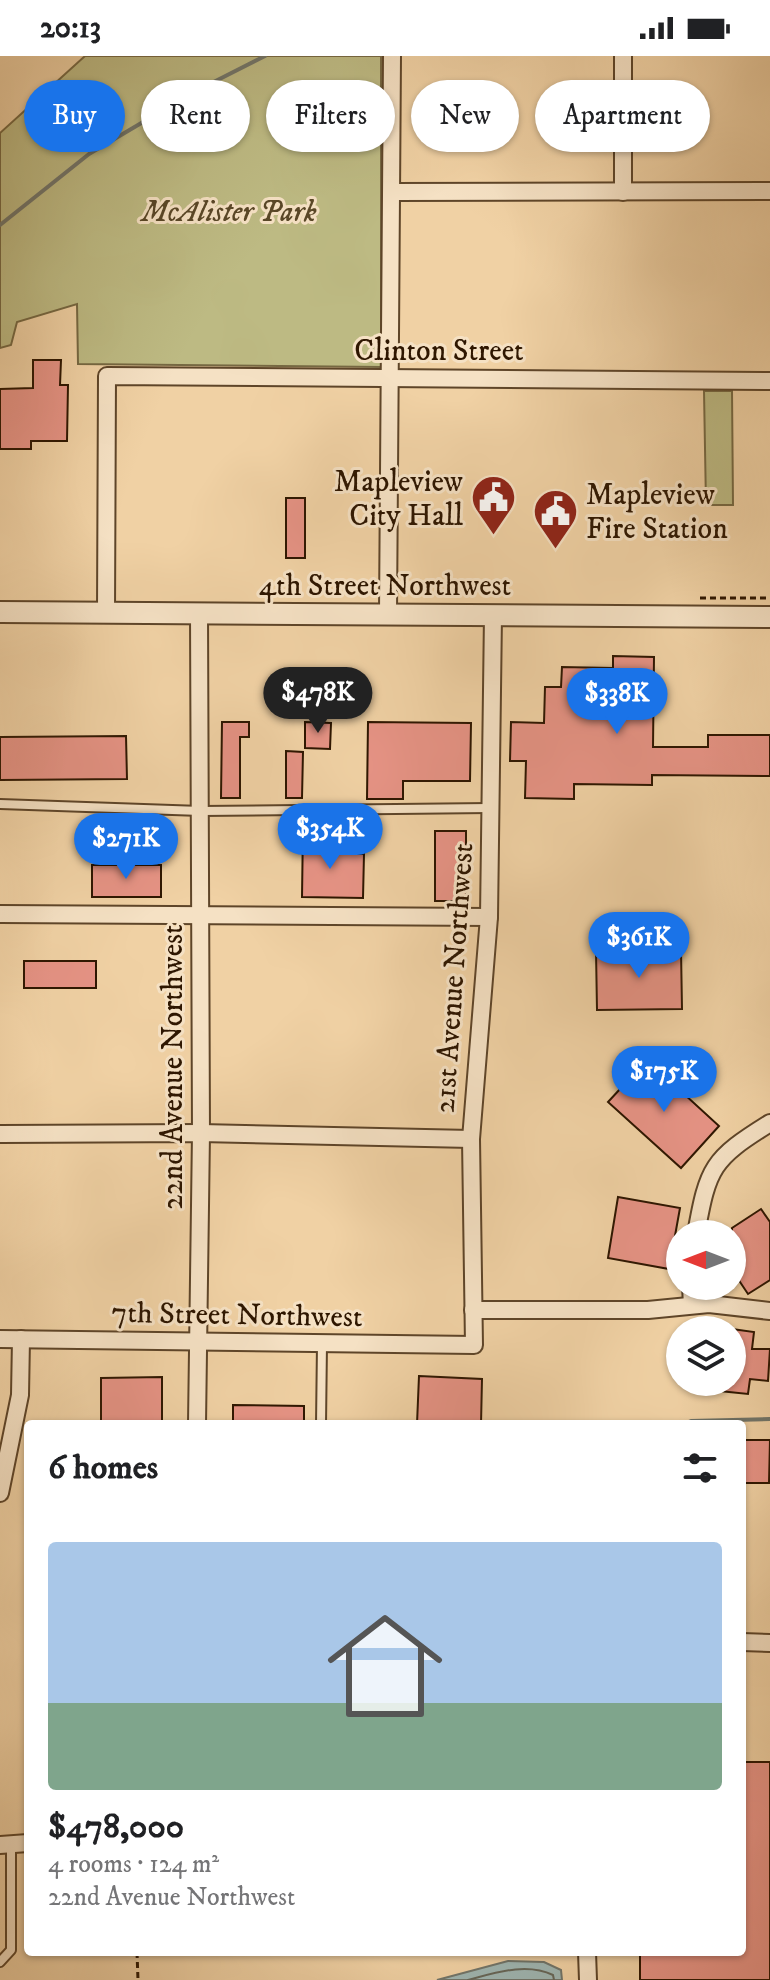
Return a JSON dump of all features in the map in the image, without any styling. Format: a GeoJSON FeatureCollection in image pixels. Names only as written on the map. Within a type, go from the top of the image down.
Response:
{"type":"FeatureCollection","features":[{"type":"Feature","properties":{"kind":"street"},"geometry":{"type":"LineString","coordinates":[[388,614],[392,56]]}},
{"type":"Feature","properties":{"kind":"street"},"geometry":{"type":"LineString","coordinates":[[623,56],[623,192]]}},
{"type":"Feature","properties":{"kind":"street"},"geometry":{"type":"LineString","coordinates":[[393,192],[770,191]]}},
{"type":"Feature","properties":{"kind":"street","name":"Clinton Street"},"geometry":{"type":"LineString","coordinates":[[106,614],[107,376],[770,381]]}},
{"type":"Feature","properties":{"kind":"street","name":"4th Street Northwest"},"geometry":{"type":"LineString","coordinates":[[0,612],[770,617]]}},
{"type":"Feature","properties":{"kind":"street","name":"22nd Avenue Northwest"},"geometry":{"type":"LineString","coordinates":[[197,1420],[201,1133],[199,613]]}},
{"type":"Feature","properties":{"kind":"street","name":"21st Avenue Northwest"},"geometry":{"type":"LineString","coordinates":[[474,1345],[471,1139],[489,917],[493,615]]}},
{"type":"Feature","properties":{"kind":"street"},"geometry":{"type":"LineString","coordinates":[[0,914],[489,917]]}},
{"type":"Feature","properties":{"kind":"street"},"geometry":{"type":"LineString","coordinates":[[699,1220],[703,1195],[715,1164],[731,1148],[770,1123]]}},
{"type":"Feature","properties":{"kind":"street"},"geometry":{"type":"LineString","coordinates":[[0,1134],[201,1133],[471,1139]]}},
{"type":"Feature","properties":{"kind":"street"},"geometry":{"type":"LineString","coordinates":[[692,1300],[692,1305]]}},
{"type":"Feature","properties":{"kind":"street"},"geometry":{"type":"LineString","coordinates":[[473,1310],[648,1310],[723,1305],[770,1311]]}},
{"type":"Feature","properties":{"kind":"street","name":"7th Street Northwest"},"geometry":{"type":"LineString","coordinates":[[0,1339],[474,1345]]}},
{"type":"Feature","properties":{"kind":"street"},"geometry":{"type":"LineString","coordinates":[[0,1493],[20,1395],[21,1339]]}},
{"type":"Feature","properties":{"kind":"street"},"geometry":{"type":"LineString","coordinates":[[746,1642],[770,1643]]}},
{"type":"Feature","properties":{"kind":"street"},"geometry":{"type":"LineString","coordinates":[[587,1956],[588,1980]]}},
{"type":"Feature","properties":{"kind":"lane"},"geometry":{"type":"LineString","coordinates":[[0,804],[201,811],[491,808]]}},
{"type":"Feature","properties":{"kind":"lane"},"geometry":{"type":"LineString","coordinates":[[321,1420],[322,1343]]}},
{"type":"Feature","properties":{"kind":"lane"},"geometry":{"type":"LineString","coordinates":[[0,1962],[11,1950],[5,1844]]}},
{"type":"Feature","properties":{"kind":"path"},"geometry":{"type":"LineString","coordinates":[[137,1956],[138,1980]]}},
{"type":"Feature","properties":{"kind":"green space","name":"McAlister Park"},"geometry":{"type":"Polygon","coordinates":[[[85,56],[381,56],[381,80],[266,80],[266,152],[381,152],[381,367],[78,364],[77,304],[17,322],[11,345],[0,348],[0,133],[24,111],[24,152],[125,152],[125,80],[59,80],[85,56]]]}},
{"type":"Feature","properties":{"kind":"green space"},"geometry":{"type":"Polygon","coordinates":[[[704,391],[732,391],[733,505],[706,505],[704,391]]]}},
{"type":"Feature","properties":{"kind":"water"},"geometry":{"type":"Polygon","coordinates":[[[508,1961],[544,1962],[561,1970],[562,1980],[437,1980],[508,1961]]]}},
{"type":"Feature","properties":{"kind":"building"},"geometry":{"type":"Polygon","coordinates":[[[33,360],[61,360],[60,385],[68,385],[67,441],[31,441],[31,449],[0,449],[0,389],[33,388],[33,360]]]}},
{"type":"Feature","properties":{"kind":"building"},"geometry":{"type":"Polygon","coordinates":[[[286,498],[305,498],[305,558],[286,558],[286,498]]]}},
{"type":"Feature","properties":{"kind":"building"},"geometry":{"type":"Polygon","coordinates":[[[613,656],[654,657],[653,747],[708,747],[708,735],[770,735],[770,776],[652,775],[652,785],[574,784],[574,799],[525,798],[526,761],[510,761],[511,722],[544,723],[545,687],[561,687],[562,667],[613,668],[613,656]]]}},
{"type":"Feature","properties":{"kind":"building"},"geometry":{"type":"Polygon","coordinates":[[[222,722],[249,722],[249,737],[240,737],[240,798],[221,798],[222,722]]]}},
{"type":"Feature","properties":{"kind":"building"},"geometry":{"type":"Polygon","coordinates":[[[305,722],[331,723],[330,749],[305,748],[305,722]]]}},
{"type":"Feature","properties":{"kind":"building"},"geometry":{"type":"Polygon","coordinates":[[[368,722],[471,723],[470,781],[403,781],[403,799],[367,799],[368,722]]]}},
{"type":"Feature","properties":{"kind":"building"},"geometry":{"type":"Polygon","coordinates":[[[126,736],[127,779],[0,780],[0,737],[126,736]]]}},
{"type":"Feature","properties":{"kind":"building"},"geometry":{"type":"Polygon","coordinates":[[[286,751],[303,752],[302,798],[286,798],[286,751]]]}},
{"type":"Feature","properties":{"kind":"building"},"geometry":{"type":"Polygon","coordinates":[[[303,826],[318,826],[318,853],[364,854],[363,898],[302,897],[303,826]]]}},
{"type":"Feature","properties":{"kind":"building"},"geometry":{"type":"Polygon","coordinates":[[[435,831],[466,831],[466,901],[435,901],[435,831]]]}},
{"type":"Feature","properties":{"kind":"building"},"geometry":{"type":"Polygon","coordinates":[[[92,865],[161,865],[161,897],[92,897],[92,865]]]}},
{"type":"Feature","properties":{"kind":"building"},"geometry":{"type":"Polygon","coordinates":[[[681,950],[682,1009],[597,1010],[596,951],[681,950]]]}},
{"type":"Feature","properties":{"kind":"building"},"geometry":{"type":"Polygon","coordinates":[[[24,961],[96,961],[96,988],[24,988],[24,961]]]}},
{"type":"Feature","properties":{"kind":"building"},"geometry":{"type":"Polygon","coordinates":[[[647,1060],[719,1126],[681,1168],[608,1102],[647,1060]]]}},
{"type":"Feature","properties":{"kind":"building"},"geometry":{"type":"Polygon","coordinates":[[[618,1197],[680,1208],[678,1220],[666,1220],[666,1268],[608,1258],[618,1197]]]}},
{"type":"Feature","properties":{"kind":"building"},"geometry":{"type":"Polygon","coordinates":[[[761,1209],[770,1222],[770,1280],[748,1294],[746,1291],[744,1220],[761,1209]]]}},
{"type":"Feature","properties":{"kind":"building"},"geometry":{"type":"Polygon","coordinates":[[[746,1331],[754,1332],[752,1349],[770,1349],[768,1381],[750,1379],[748,1394],[746,1331]]]}},
{"type":"Feature","properties":{"kind":"building"},"geometry":{"type":"Polygon","coordinates":[[[419,1376],[482,1379],[481,1420],[417,1420],[419,1376]]]}},
{"type":"Feature","properties":{"kind":"building"},"geometry":{"type":"Polygon","coordinates":[[[162,1377],[162,1420],[101,1420],[101,1378],[162,1377]]]}},
{"type":"Feature","properties":{"kind":"building"},"geometry":{"type":"Polygon","coordinates":[[[233,1405],[304,1406],[304,1420],[233,1420],[233,1405]]]}},
{"type":"Feature","properties":{"kind":"building"},"geometry":{"type":"Polygon","coordinates":[[[746,1440],[770,1440],[769,1483],[746,1483],[746,1440]]]}},
{"type":"Feature","properties":{"kind":"building"},"geometry":{"type":"Polygon","coordinates":[[[746,1762],[770,1762],[770,1980],[640,1980],[640,1956],[746,1956],[746,1762]]]}},
{"type":"Feature","properties":{"kind":"waterway"},"geometry":{"type":"LineString","coordinates":[[0,225],[89,154],[192,93],[265,56]]}},
{"type":"Feature","properties":{"kind":"waterway"},"geometry":{"type":"LineString","coordinates":[[730,1420],[770,1419]]}},
{"type":"Feature","properties":{"kind":"place","name":"Mapleview City Hall"},"geometry":{"type":"Point","coordinates":[494,537]}},
{"type":"Feature","properties":{"kind":"place","name":"Mapleview Fire Station"},"geometry":{"type":"Point","coordinates":[555,550]}}]}
